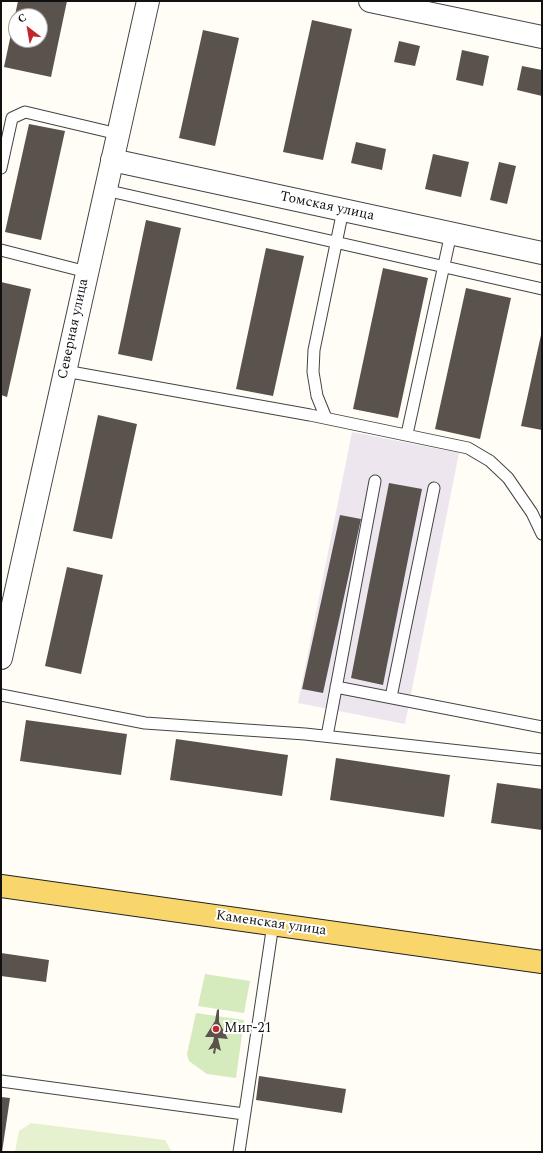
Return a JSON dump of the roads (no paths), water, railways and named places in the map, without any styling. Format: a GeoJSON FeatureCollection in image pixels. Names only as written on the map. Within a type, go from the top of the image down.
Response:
{"type":"FeatureCollection","features":[{"type":"Feature","properties":{"kind":"main road","name":"Каменская улица"},"geometry":{"type":"LineString","coordinates":[[1,886],[542,962]]}},
{"type":"Feature","properties":{"kind":"street","name":"Северная улица"},"geometry":{"type":"LineString","coordinates":[[1,658],[148,1]]}},
{"type":"Feature","properties":{"kind":"street"},"geometry":{"type":"LineString","coordinates":[[370,1],[542,37]]}},
{"type":"Feature","properties":{"kind":"street","name":"Томская улица"},"geometry":{"type":"LineString","coordinates":[[112,160],[542,253]]}},
{"type":"Feature","properties":{"kind":"lane"},"geometry":{"type":"LineString","coordinates":[[1,168],[12,118],[25,112],[118,134]]}},
{"type":"Feature","properties":{"kind":"lane"},"geometry":{"type":"LineString","coordinates":[[105,190],[542,290]]}},
{"type":"Feature","properties":{"kind":"lane"},"geometry":{"type":"LineString","coordinates":[[326,418],[316,390],[313,372],[314,350],[343,210]]}},
{"type":"Feature","properties":{"kind":"lane"},"geometry":{"type":"LineString","coordinates":[[407,434],[451,233]]}},
{"type":"Feature","properties":{"kind":"lane"},"geometry":{"type":"LineString","coordinates":[[1,250],[87,272]]}},
{"type":"Feature","properties":{"kind":"lane"},"geometry":{"type":"LineString","coordinates":[[65,371],[326,418],[468,448],[490,461],[508,478],[532,513],[542,534]]}},
{"type":"Feature","properties":{"kind":"lane"},"geometry":{"type":"LineString","coordinates":[[327,736],[375,481]]}},
{"type":"Feature","properties":{"kind":"lane"},"geometry":{"type":"LineString","coordinates":[[391,697],[434,488]]}},
{"type":"Feature","properties":{"kind":"lane"},"geometry":{"type":"LineString","coordinates":[[336,687],[542,727]]}},
{"type":"Feature","properties":{"kind":"lane"},"geometry":{"type":"LineString","coordinates":[[1,695],[145,723],[327,736],[542,760]]}},
{"type":"Feature","properties":{"kind":"lane"},"geometry":{"type":"LineString","coordinates":[[239,1152],[272,924]]}},
{"type":"Feature","properties":{"kind":"lane"},"geometry":{"type":"LineString","coordinates":[[1,1081],[244,1114]]}},
{"type":"Feature","properties":{"kind":"place","name":"Миг-21"},"geometry":{"type":"Point","coordinates":[216,1029]}}]}
